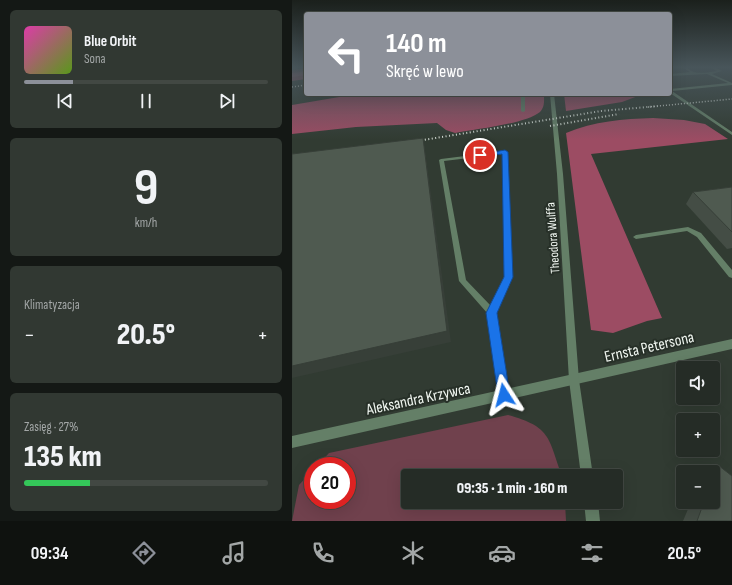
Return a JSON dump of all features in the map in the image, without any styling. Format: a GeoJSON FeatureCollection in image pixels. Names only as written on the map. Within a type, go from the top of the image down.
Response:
{"type":"FeatureCollection","features":[{"type":"Feature","properties":{"kind":"street","name":"Theodora Wulffa"},"geometry":{"type":"LineString","coordinates":[[552,96],[574,380],[586,469]]}},
{"type":"Feature","properties":{"kind":"street","name":"Ernsta Petersona"},"geometry":{"type":"LineString","coordinates":[[574,380],[732,344]]}},
{"type":"Feature","properties":{"kind":"street","name":"Aleksandra Krzywca"},"geometry":{"type":"LineString","coordinates":[[292,442],[574,380]]}},
{"type":"Feature","properties":{"kind":"street"},"geometry":{"type":"LineString","coordinates":[[592,509],[593,521]]}},
{"type":"Feature","properties":{"kind":"lane"},"geometry":{"type":"LineString","coordinates":[[672,91],[732,134]]}},
{"type":"Feature","properties":{"kind":"lane"},"geometry":{"type":"LineString","coordinates":[[523,96],[523,111]]}},
{"type":"Feature","properties":{"kind":"lane"},"geometry":{"type":"LineString","coordinates":[[492,313],[463,281],[441,160],[505,152],[508,277],[492,313],[504,395]]}},
{"type":"Feature","properties":{"kind":"lane"},"geometry":{"type":"LineString","coordinates":[[636,237],[688,229],[699,235],[732,275]]}},
{"type":"Feature","properties":{"kind":"shaded area"},"geometry":{"type":"Polygon","coordinates":[[[345,96],[544,96],[543,108],[540,112],[533,116],[500,126],[455,133],[446,130],[437,123],[356,127],[292,134],[292,105],[345,96]]]}},
{"type":"Feature","properties":{"kind":"shaded area"},"geometry":{"type":"Polygon","coordinates":[[[564,96],[638,96],[622,102],[566,111],[564,96]]]}},
{"type":"Feature","properties":{"kind":"shaded area"},"geometry":{"type":"Polygon","coordinates":[[[653,118],[684,120],[705,124],[728,139],[591,154],[662,318],[647,321],[613,333],[591,330],[566,133],[609,121],[653,118]]]}},
{"type":"Feature","properties":{"kind":"shaded area"},"geometry":{"type":"Polygon","coordinates":[[[508,415],[522,419],[533,424],[546,435],[560,469],[401,469],[401,509],[565,509],[566,521],[292,521],[299,485],[304,480],[304,509],[356,509],[356,457],[325,457],[329,453],[508,415]]]}},
{"type":"Feature","properties":{"kind":"building"},"geometry":{"type":"Polygon","coordinates":[[[423,138],[447,331],[292,366],[292,154],[423,138]]]}},
{"type":"Feature","properties":{"kind":"building"},"geometry":{"type":"Polygon","coordinates":[[[732,187],[732,232],[693,192],[732,187]]]}},
{"type":"Feature","properties":{"kind":"building"},"geometry":{"type":"Polygon","coordinates":[[[720,467],[732,476],[732,521],[697,521],[701,509],[720,509],[720,467]]]}},
{"type":"Feature","properties":{"kind":"railway"},"geometry":{"type":"LineString","coordinates":[[654,106],[732,99]]}},
{"type":"Feature","properties":{"kind":"railway"},"geometry":{"type":"LineString","coordinates":[[411,142],[601,111],[654,106]]}},
{"type":"Feature","properties":{"kind":"railway"},"geometry":{"type":"LineString","coordinates":[[648,107],[654,106]]}},
{"type":"Feature","properties":{"kind":"railway"},"geometry":{"type":"LineString","coordinates":[[654,106],[659,106]]}},
{"type":"Feature","properties":{"kind":"railway"},"geometry":{"type":"LineString","coordinates":[[550,126],[619,114]]}},
{"type":"Feature","properties":{"kind":"route"},"geometry":{"type":"LineString","coordinates":[[480,155],[505,152],[508,277],[492,313],[504,395]]}}]}
